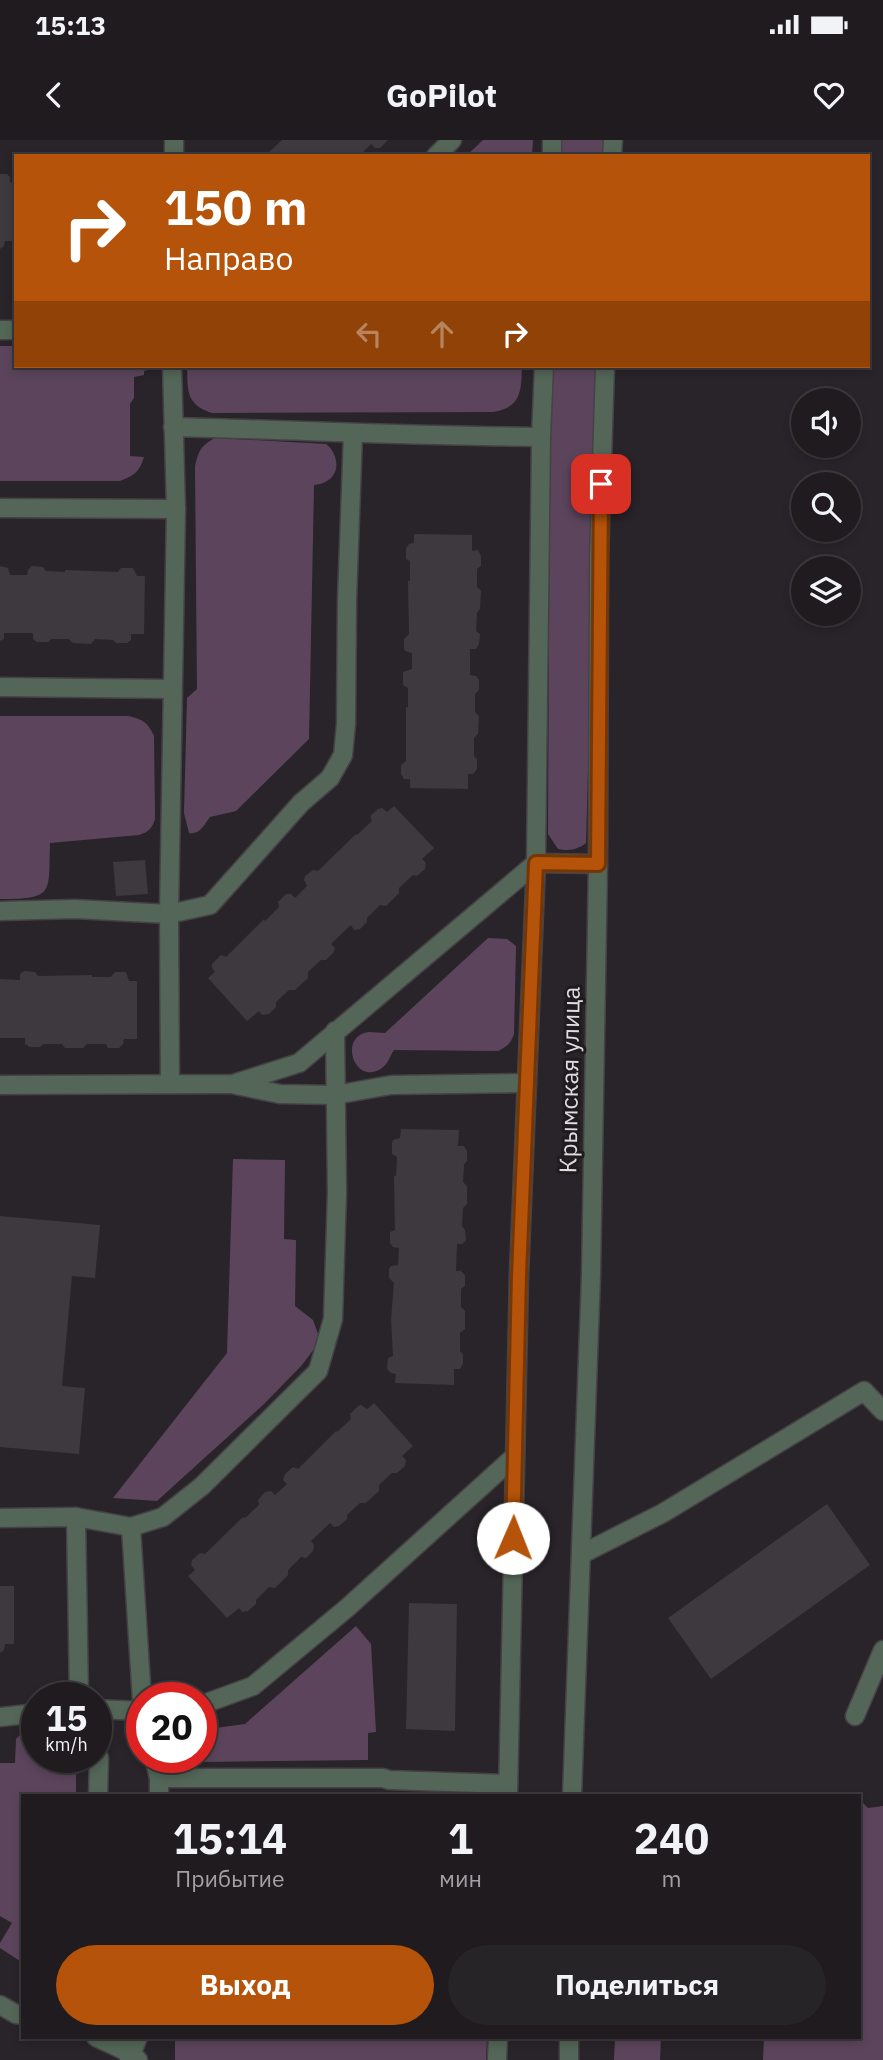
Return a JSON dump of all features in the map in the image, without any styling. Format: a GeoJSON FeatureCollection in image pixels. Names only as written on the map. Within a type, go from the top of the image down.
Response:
{"type":"FeatureCollection","features":[{"type":"Feature","properties":{"kind":"street"},"geometry":{"type":"LineString","coordinates":[[438,154],[452,140]]}},
{"type":"Feature","properties":{"kind":"street"},"geometry":{"type":"LineString","coordinates":[[170,1084],[169,914],[176,509],[172,368]]}},
{"type":"Feature","properties":{"kind":"street"},"geometry":{"type":"LineString","coordinates":[[159,1787],[383,1778],[508,1790],[519,1275],[536,863],[544,368]]}},
{"type":"Feature","properties":{"kind":"street","name":"Крымская улица"},"geometry":{"type":"LineString","coordinates":[[572,1794],[591,1275],[598,864],[599,572],[605,368]]}},
{"type":"Feature","properties":{"kind":"street"},"geometry":{"type":"LineString","coordinates":[[173,427],[353,434],[541,437]]}},
{"type":"Feature","properties":{"kind":"street"},"geometry":{"type":"LineString","coordinates":[[0,911],[75,909],[169,914],[210,905],[301,803],[330,778],[343,755],[346,724],[353,434]]}},
{"type":"Feature","properties":{"kind":"street"},"geometry":{"type":"LineString","coordinates":[[0,508],[176,509]]}},
{"type":"Feature","properties":{"kind":"street"},"geometry":{"type":"LineString","coordinates":[[0,688],[172,688]]}},
{"type":"Feature","properties":{"kind":"street"},"geometry":{"type":"LineString","coordinates":[[233,1084],[299,1063],[536,863],[598,864]]}},
{"type":"Feature","properties":{"kind":"street"},"geometry":{"type":"LineString","coordinates":[[0,1518],[76,1517],[131,1527],[163,1517],[202,1486],[318,1371],[333,1319],[337,1192],[335,1031]]}},
{"type":"Feature","properties":{"kind":"street"},"geometry":{"type":"LineString","coordinates":[[0,1085],[233,1084],[280,1094],[335,1095],[391,1084],[527,1083]]}},
{"type":"Feature","properties":{"kind":"street"},"geometry":{"type":"LineString","coordinates":[[582,1554],[663,1513],[864,1391],[883,1411]]}},
{"type":"Feature","properties":{"kind":"street"},"geometry":{"type":"LineString","coordinates":[[217,1699],[253,1686],[347,1608],[515,1456]]}},
{"type":"Feature","properties":{"kind":"street"},"geometry":{"type":"LineString","coordinates":[[76,1517],[79,1682]]}},
{"type":"Feature","properties":{"kind":"street"},"geometry":{"type":"LineString","coordinates":[[131,1527],[141,1682]]}},
{"type":"Feature","properties":{"kind":"street"},"geometry":{"type":"LineString","coordinates":[[855,1716],[883,1650]]}},
{"type":"Feature","properties":{"kind":"street"},"geometry":{"type":"LineString","coordinates":[[0,1717],[21,1715]]}},
{"type":"Feature","properties":{"kind":"street"},"geometry":{"type":"LineString","coordinates":[[98,1794],[99,1773]]}},
{"type":"Feature","properties":{"kind":"street"},"geometry":{"type":"LineString","coordinates":[[0,2005],[21,2015]]}},
{"type":"Feature","properties":{"kind":"street"},"geometry":{"type":"LineString","coordinates":[[100,2039],[133,2058],[138,2039]]}},
{"type":"Feature","properties":{"kind":"street"},"geometry":{"type":"LineString","coordinates":[[497,2060],[498,2039]]}},
{"type":"Feature","properties":{"kind":"street"},"geometry":{"type":"LineString","coordinates":[[569,2039],[569,2060]]}},
{"type":"Feature","properties":{"kind":"shaded area"},"geometry":{"type":"Polygon","coordinates":[[[483,140],[533,140],[532,154],[468,154],[483,140]]]}},
{"type":"Feature","properties":{"kind":"shaded area"},"geometry":{"type":"Polygon","coordinates":[[[562,140],[605,140],[604,154],[561,154],[562,140]]]}},
{"type":"Feature","properties":{"kind":"shaded area"},"geometry":{"type":"Polygon","coordinates":[[[0,346],[14,346],[14,368],[152,368],[144,371],[144,375],[134,377],[134,398],[130,404],[130,456],[144,457],[136,472],[120,481],[0,481],[0,346]]]}},
{"type":"Feature","properties":{"kind":"shaded area"},"geometry":{"type":"Polygon","coordinates":[[[187,368],[522,368],[520,390],[515,402],[503,410],[493,412],[212,413],[192,401],[188,389],[187,368]]]}},
{"type":"Feature","properties":{"kind":"shaded area"},"geometry":{"type":"Polygon","coordinates":[[[553,368],[599,368],[586,843],[569,850],[558,849],[548,834],[550,439],[553,368]]]}},
{"type":"Feature","properties":{"kind":"shaded area"},"geometry":{"type":"Polygon","coordinates":[[[215,438],[326,444],[335,458],[336,469],[330,478],[314,485],[309,739],[236,811],[210,817],[199,831],[189,833],[184,813],[187,698],[197,689],[195,467],[201,450],[215,438]]]}},
{"type":"Feature","properties":{"kind":"shaded area"},"geometry":{"type":"Polygon","coordinates":[[[0,716],[128,716],[144,722],[154,736],[155,819],[151,827],[139,835],[50,843],[48,883],[45,890],[31,897],[0,899],[0,716]]]}},
{"type":"Feature","properties":{"kind":"shaded area"},"geometry":{"type":"Polygon","coordinates":[[[488,938],[507,939],[516,946],[514,1034],[504,1048],[498,1051],[394,1050],[382,1068],[372,1072],[364,1071],[358,1066],[353,1059],[352,1050],[359,1035],[369,1032],[385,1033],[488,938]]]}},
{"type":"Feature","properties":{"kind":"shaded area"},"geometry":{"type":"Polygon","coordinates":[[[233,1159],[285,1160],[284,1239],[296,1240],[295,1306],[313,1320],[318,1334],[314,1349],[264,1404],[157,1501],[113,1498],[227,1353],[233,1159]]]}},
{"type":"Feature","properties":{"kind":"shaded area"},"geometry":{"type":"Polygon","coordinates":[[[356,1626],[371,1644],[376,1732],[368,1733],[368,1760],[217,1762],[217,1728],[245,1724],[356,1626]]]}},
{"type":"Feature","properties":{"kind":"shaded area"},"geometry":{"type":"Polygon","coordinates":[[[21,1734],[21,1773],[76,1773],[76,1794],[21,1794],[21,1962],[0,1948],[0,1943],[12,1923],[0,1916],[0,1763],[15,1763],[16,1739],[21,1734]]]}},
{"type":"Feature","properties":{"kind":"shaded area"},"geometry":{"type":"Polygon","coordinates":[[[861,1801],[868,1808],[883,1806],[883,2060],[763,2060],[764,2039],[861,2039],[861,1801]]]}},
{"type":"Feature","properties":{"kind":"shaded area"},"geometry":{"type":"Polygon","coordinates":[[[175,2039],[487,2039],[486,2060],[175,2060],[175,2039]]]}},
{"type":"Feature","properties":{"kind":"shaded area"},"geometry":{"type":"Polygon","coordinates":[[[615,2039],[661,2039],[660,2060],[614,2060],[615,2039]]]}},
{"type":"Feature","properties":{"kind":"building"},"geometry":{"type":"Polygon","coordinates":[[[282,140],[388,140],[380,148],[371,144],[361,154],[267,154],[282,140]]]}},
{"type":"Feature","properties":{"kind":"building"},"geometry":{"type":"Polygon","coordinates":[[[0,174],[7,174],[10,182],[14,183],[14,241],[5,241],[0,249],[0,174]]]}},
{"type":"Feature","properties":{"kind":"building"},"geometry":{"type":"Polygon","coordinates":[[[414,534],[472,535],[472,551],[478,550],[481,556],[481,566],[477,569],[477,587],[481,591],[476,631],[480,634],[479,644],[476,649],[470,649],[470,675],[479,680],[479,690],[475,694],[475,712],[479,716],[478,734],[474,738],[477,769],[473,774],[468,774],[468,789],[410,788],[410,779],[404,779],[401,774],[401,765],[406,761],[408,707],[408,688],[403,685],[403,672],[412,669],[412,653],[404,648],[404,639],[409,634],[410,561],[406,559],[406,548],[414,543],[414,534]]]}},
{"type":"Feature","properties":{"kind":"building"},"geometry":{"type":"Polygon","coordinates":[[[0,566],[8,568],[10,575],[27,575],[32,566],[43,567],[46,571],[65,572],[118,572],[121,568],[133,568],[137,576],[145,576],[144,634],[131,634],[131,640],[127,643],[95,639],[91,644],[73,643],[69,639],[37,642],[33,639],[33,633],[4,633],[4,639],[0,641],[0,566]]]}},
{"type":"Feature","properties":{"kind":"building"},"geometry":{"type":"Polygon","coordinates":[[[394,806],[434,848],[422,859],[426,863],[425,869],[417,876],[413,875],[399,888],[399,893],[386,906],[380,905],[360,929],[354,930],[351,925],[331,944],[335,948],[333,953],[308,972],[308,978],[295,990],[289,990],[276,1002],[276,1007],[269,1014],[262,1015],[259,1011],[247,1021],[208,978],[215,972],[212,964],[221,955],[226,957],[264,919],[265,921],[279,907],[278,902],[286,894],[295,898],[307,886],[305,876],[313,870],[318,871],[372,821],[370,816],[378,809],[382,808],[387,812],[394,806]]]}},
{"type":"Feature","properties":{"kind":"building"},"geometry":{"type":"Polygon","coordinates":[[[145,860],[148,894],[116,896],[113,862],[145,860]]]}},
{"type":"Feature","properties":{"kind":"building"},"geometry":{"type":"Polygon","coordinates":[[[24,971],[35,972],[38,976],[92,977],[111,977],[115,972],[126,972],[129,981],[137,981],[137,1039],[124,1039],[119,1048],[108,1048],[106,1044],[87,1044],[83,1048],[65,1048],[62,1044],[30,1047],[25,1044],[25,1038],[0,1038],[0,979],[20,980],[20,974],[24,971]]]}},
{"type":"Feature","properties":{"kind":"building"},"geometry":{"type":"Polygon","coordinates":[[[401,1129],[459,1130],[458,1146],[464,1146],[467,1151],[463,1182],[467,1186],[467,1204],[463,1208],[462,1226],[466,1240],[457,1244],[456,1271],[465,1275],[465,1286],[461,1289],[461,1307],[465,1311],[465,1329],[460,1333],[463,1364],[460,1369],[454,1369],[454,1385],[395,1383],[396,1374],[387,1369],[388,1358],[393,1356],[391,1319],[394,1283],[389,1278],[389,1269],[398,1265],[399,1248],[390,1243],[390,1232],[395,1230],[394,1176],[397,1157],[392,1154],[392,1143],[400,1138],[401,1129]]]}},
{"type":"Feature","properties":{"kind":"building"},"geometry":{"type":"Polygon","coordinates":[[[0,1216],[100,1225],[95,1278],[72,1276],[62,1386],[85,1388],[79,1454],[0,1447],[0,1216]]]}},
{"type":"Feature","properties":{"kind":"building"},"geometry":{"type":"Polygon","coordinates":[[[374,1403],[413,1446],[402,1456],[406,1460],[405,1466],[397,1473],[392,1473],[379,1485],[379,1491],[366,1503],[360,1503],[339,1526],[334,1527],[330,1523],[311,1541],[314,1545],[313,1551],[306,1558],[301,1557],[275,1588],[269,1587],[248,1611],[242,1612],[239,1608],[227,1618],[188,1576],[195,1570],[191,1565],[192,1560],[200,1553],[205,1554],[259,1505],[258,1500],[265,1492],[271,1491],[275,1495],[287,1484],[283,1480],[285,1474],[293,1467],[298,1469],[351,1419],[350,1414],[358,1406],[367,1409],[374,1403]]]}},
{"type":"Feature","properties":{"kind":"building"},"geometry":{"type":"Polygon","coordinates":[[[827,1504],[870,1565],[711,1679],[668,1618],[827,1504]]]}},
{"type":"Feature","properties":{"kind":"building"},"geometry":{"type":"Polygon","coordinates":[[[0,1586],[14,1586],[14,1644],[5,1644],[0,1653],[0,1586]]]}},
{"type":"Feature","properties":{"kind":"building"},"geometry":{"type":"Polygon","coordinates":[[[409,1603],[457,1604],[455,1731],[406,1729],[409,1603]]]}},
{"type":"Feature","properties":{"kind":"route"},"geometry":{"type":"LineString","coordinates":[[513,1538],[519,1275],[536,863],[598,864],[601,484]]}}]}
